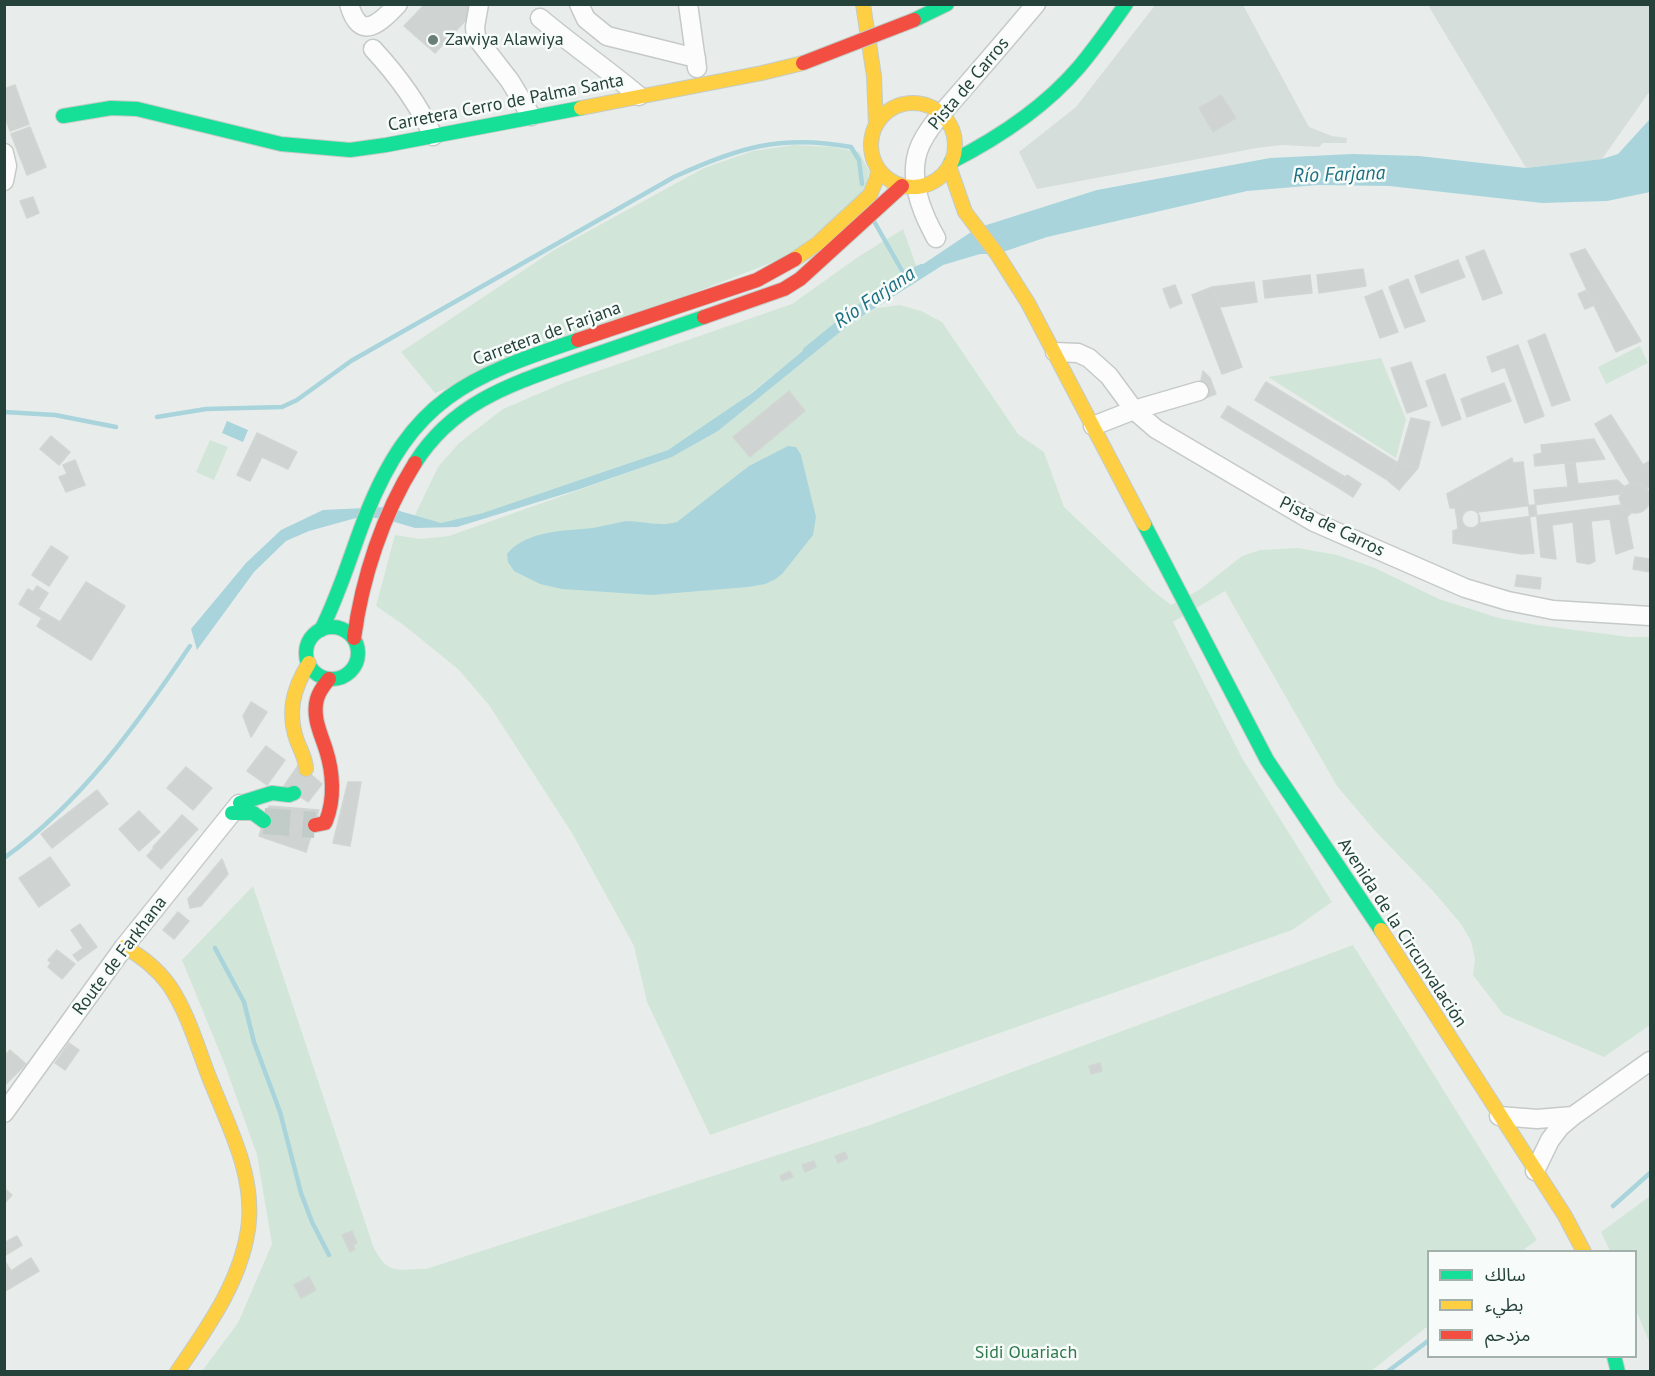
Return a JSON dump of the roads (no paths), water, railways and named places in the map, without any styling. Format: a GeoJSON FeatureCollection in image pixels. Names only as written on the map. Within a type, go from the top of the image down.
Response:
{"type":"FeatureCollection","features":[{"type":"Feature","properties":{"kind":"main road"},"geometry":{"type":"LineString","coordinates":[[864,4],[874,76],[876,124]]}},
{"type":"Feature","properties":{"kind":"main road","name":"Carretera Cerro de Palma Santa"},"geometry":{"type":"LineString","coordinates":[[63,116],[111,108],[137,110],[158,113],[281,144],[339,150],[377,146],[700,85],[803,63],[914,20],[947,4]]}},
{"type":"Feature","properties":{"kind":"main road"},"geometry":{"type":"LineString","coordinates":[[950,164],[1037,106],[1072,74],[1126,4]]}},
{"type":"Feature","properties":{"kind":"main road"},"geometry":{"type":"LineString","coordinates":[[874,76],[897,96],[925,105],[942,115],[963,135],[991,138]]}},
{"type":"Feature","properties":{"kind":"main road"},"geometry":{"type":"LineString","coordinates":[[897,96],[894,108],[884,114],[876,124],[870,142],[871,152],[878,169],[884,177],[941,196],[965,212]]}},
{"type":"Feature","properties":{"kind":"main road"},"geometry":{"type":"LineString","coordinates":[[963,135],[955,142],[950,164],[965,212]]}},
{"type":"Feature","properties":{"kind":"main road","name":"Carretera de Farjana"},"geometry":{"type":"LineString","coordinates":[[329,678],[344,676],[354,666],[358,652],[354,638],[358,612],[380,535],[401,486],[431,441],[468,406],[490,393],[554,368],[767,296],[800,279],[873,214],[914,186],[933,182],[950,164]]}},
{"type":"Feature","properties":{"kind":"main road","name":"Carretera de Farjana"},"geometry":{"type":"LineString","coordinates":[[330,763],[327,767],[317,770],[306,765],[295,733],[291,703],[298,682],[309,663],[307,648],[310,640],[321,630],[333,606],[361,528],[380,484],[400,447],[414,429],[455,391],[482,375],[546,350],[757,280],[788,264],[818,243],[866,198],[874,187],[878,169]]}},
{"type":"Feature","properties":{"kind":"main road","name":"Avenida de la Circunvalación"},"geometry":{"type":"LineString","coordinates":[[965,212],[997,254],[1028,303],[1176,581],[1246,722],[1273,769],[1367,909],[1565,1216],[1583,1250]]}},
{"type":"Feature","properties":{"kind":"main road"},"geometry":{"type":"LineString","coordinates":[[321,630],[342,629],[354,638]]}},
{"type":"Feature","properties":{"kind":"main road"},"geometry":{"type":"LineString","coordinates":[[309,663],[317,674],[329,678],[318,696],[315,711],[330,763],[332,794],[328,819],[325,823],[315,825]]}},
{"type":"Feature","properties":{"kind":"main road"},"geometry":{"type":"LineString","coordinates":[[236,808],[263,795],[294,793]]}},
{"type":"Feature","properties":{"kind":"main road"},"geometry":{"type":"LineString","coordinates":[[236,808],[251,812],[264,821]]}},
{"type":"Feature","properties":{"kind":"main road"},"geometry":{"type":"LineString","coordinates":[[124,947],[147,961],[172,991],[188,1023],[231,1133],[243,1168],[248,1194],[249,1220],[235,1271],[218,1306],[177,1371]]}},
{"type":"Feature","properties":{"kind":"street"},"geometry":{"type":"LineString","coordinates":[[349,4],[357,23],[365,27],[373,27],[380,23],[398,4]]}},
{"type":"Feature","properties":{"kind":"street"},"geometry":{"type":"LineString","coordinates":[[376,4],[380,23]]}},
{"type":"Feature","properties":{"kind":"street"},"geometry":{"type":"LineString","coordinates":[[479,4],[475,27],[477,37],[510,81],[531,116]]}},
{"type":"Feature","properties":{"kind":"street"},"geometry":{"type":"LineString","coordinates":[[579,4],[586,19],[607,36],[696,58]]}},
{"type":"Feature","properties":{"kind":"street"},"geometry":{"type":"LineString","coordinates":[[688,4],[700,85]]}},
{"type":"Feature","properties":{"kind":"street","name":"Pista de Carros"},"geometry":{"type":"LineString","coordinates":[[936,238],[914,186],[916,158],[924,139],[1035,4]]}},
{"type":"Feature","properties":{"kind":"street"},"geometry":{"type":"LineString","coordinates":[[540,18],[576,49],[602,66],[639,96]]}},
{"type":"Feature","properties":{"kind":"street"},"geometry":{"type":"LineString","coordinates":[[373,49],[407,87],[422,111],[433,136]]}},
{"type":"Feature","properties":{"kind":"street"},"geometry":{"type":"LineString","coordinates":[[4,153],[7,166],[4,182]]}},
{"type":"Feature","properties":{"kind":"street","name":"Pista de Carros"},"geometry":{"type":"LineString","coordinates":[[1055,352],[1078,353],[1089,358],[1109,376],[1134,410],[1156,429],[1314,522],[1465,588],[1508,601],[1553,610],[1650,616]]}},
{"type":"Feature","properties":{"kind":"street"},"geometry":{"type":"LineString","coordinates":[[1093,426],[1134,410],[1199,391]]}},
{"type":"Feature","properties":{"kind":"street","name":"Route de Farkhana"},"geometry":{"type":"LineString","coordinates":[[4,1113],[124,947],[236,808]]}},
{"type":"Feature","properties":{"kind":"street"},"geometry":{"type":"LineString","coordinates":[[1535,1171],[1550,1140],[1573,1116],[1650,1062]]}},
{"type":"Feature","properties":{"kind":"street"},"geometry":{"type":"LineString","coordinates":[[1499,1116],[1537,1119],[1573,1116]]}},
{"type":"Feature","properties":{"kind":"water","name":"Río Farjana"},"geometry":{"type":"Polygon","coordinates":[[[1650,119],[1650,192],[1607,201],[1542,203],[1389,186],[1318,185],[1247,191],[1047,237],[997,254],[980,254],[943,265],[850,324],[718,431],[672,457],[577,490],[457,527],[415,528],[381,518],[356,518],[309,531],[286,541],[254,572],[197,650],[191,629],[246,563],[281,530],[323,510],[386,507],[441,523],[483,513],[668,450],[752,393],[840,320],[977,228],[1097,190],[1270,158],[1352,154],[1419,156],[1526,168],[1602,159],[1618,154],[1650,119]]]}},
{"type":"Feature","properties":{"kind":"water"},"geometry":{"type":"Polygon","coordinates":[[[227,421],[248,430],[243,442],[222,433],[227,421]]]}},
{"type":"Feature","properties":{"kind":"water"},"geometry":{"type":"Polygon","coordinates":[[[788,446],[796,447],[801,455],[816,517],[813,535],[782,574],[765,584],[651,595],[562,589],[540,584],[514,571],[508,562],[507,554],[515,546],[547,533],[593,528],[626,521],[657,524],[677,522],[749,466],[788,446]]]}},
{"type":"Feature","properties":{"kind":"waterway"},"geometry":{"type":"LineString","coordinates":[[157,417],[206,409],[282,407],[297,400],[351,361],[674,177],[739,151],[780,143],[802,142],[851,147],[859,160],[862,184]]}},
{"type":"Feature","properties":{"kind":"waterway"},"geometry":{"type":"LineString","coordinates":[[875,223],[905,276]]}},
{"type":"Feature","properties":{"kind":"waterway","name":"Río Farjana"},"geometry":{"type":"LineString","coordinates":[[805,350],[854,310],[922,266]]}},
{"type":"Feature","properties":{"kind":"waterway"},"geometry":{"type":"LineString","coordinates":[[4,412],[55,415],[116,427]]}},
{"type":"Feature","properties":{"kind":"waterway"},"geometry":{"type":"LineString","coordinates":[[4,858],[32,836],[83,787],[129,732],[190,646]]}},
{"type":"Feature","properties":{"kind":"waterway"},"geometry":{"type":"LineString","coordinates":[[215,948],[244,1002],[254,1042],[280,1112],[301,1193],[312,1222],[329,1255]]}},
{"type":"Feature","properties":{"kind":"waterway"},"geometry":{"type":"LineString","coordinates":[[1613,1206],[1650,1173]]}},
{"type":"Feature","properties":{"kind":"waterway"},"geometry":{"type":"LineString","coordinates":[[1387,1372],[1427,1342]]}},
{"type":"Feature","properties":{"kind":"tunnel"},"geometry":{"type":"LineString","coordinates":[[264,821],[315,825]]}},
{"type":"Feature","properties":{"kind":"place","name":"Zawiya Alawiya"},"geometry":{"type":"Point","coordinates":[433,40]}},
{"type":"Feature","properties":{"kind":"park label","name":"Sidi Ouariach"},"geometry":{"type":"Point","coordinates":[1026,1353]}}]}
